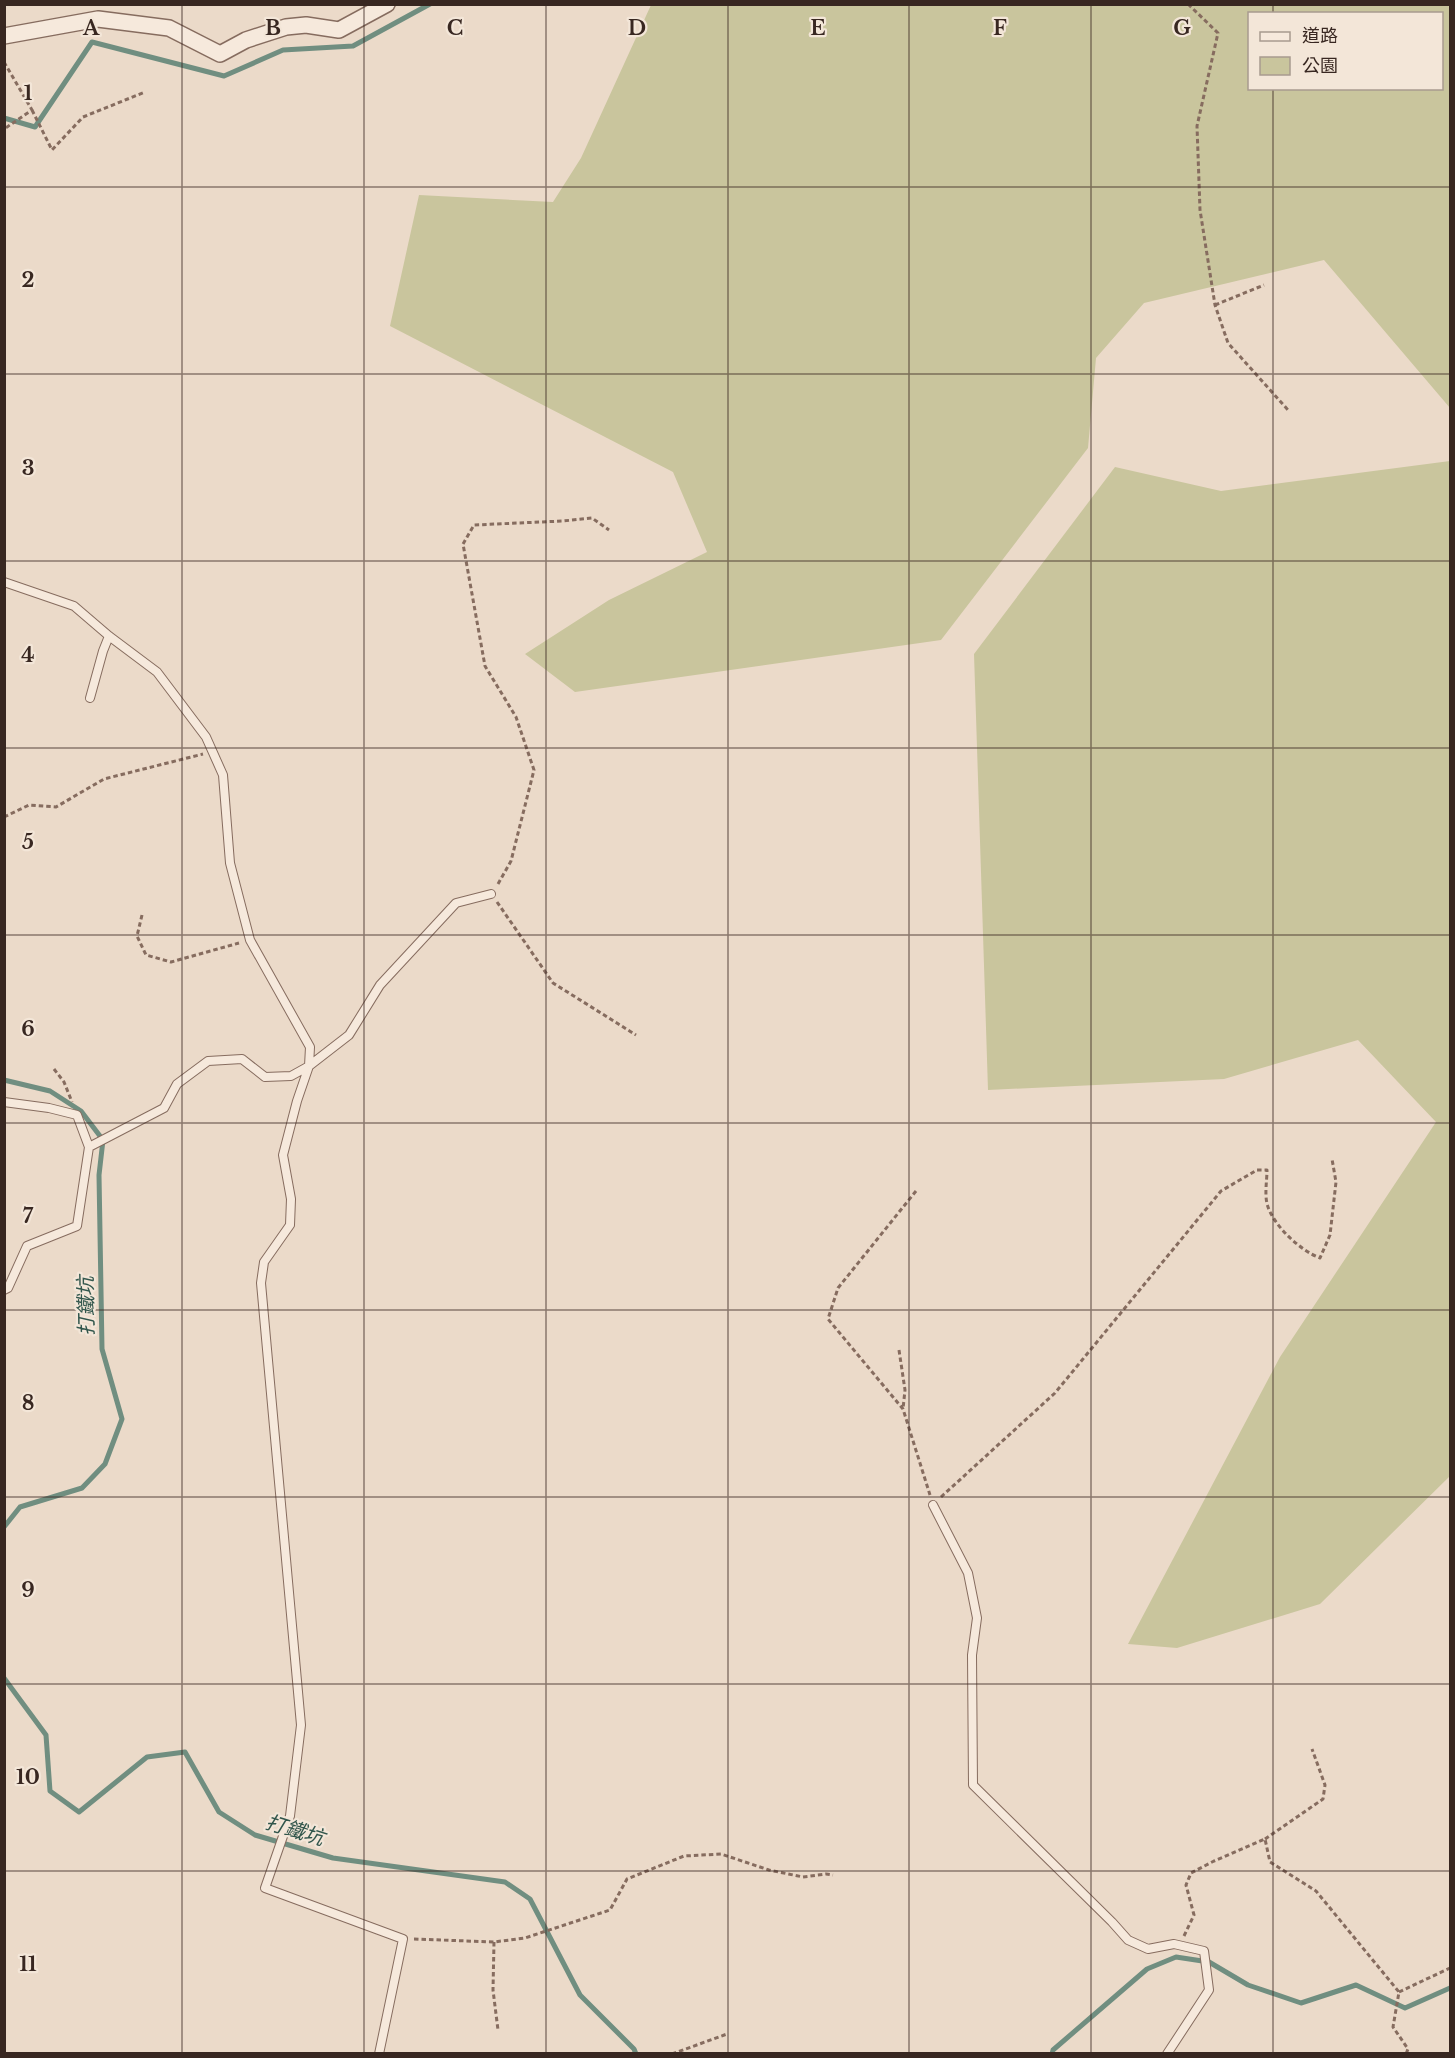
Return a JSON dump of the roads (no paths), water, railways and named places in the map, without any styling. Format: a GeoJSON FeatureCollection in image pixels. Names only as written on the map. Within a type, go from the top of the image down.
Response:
{"type":"FeatureCollection","features":[{"type":"Feature","properties":{"kind":"street"},"geometry":{"type":"LineString","coordinates":[[4,36],[98,19],[169,28],[220,54],[246,40],[286,27],[306,25],[339,30],[387,4]]}},
{"type":"Feature","properties":{"kind":"lane"},"geometry":{"type":"LineString","coordinates":[[4,582],[74,606],[109,636],[158,672],[206,737],[222,776],[230,863],[249,940],[310,1047],[309,1066],[283,1155],[291,1199],[290,1225],[264,1262],[261,1284],[301,1725],[290,1816],[265,1887],[403,1939],[379,2054]]}},
{"type":"Feature","properties":{"kind":"lane"},"geometry":{"type":"LineString","coordinates":[[90,698],[109,636]]}},
{"type":"Feature","properties":{"kind":"lane"},"geometry":{"type":"LineString","coordinates":[[89,1147],[164,1108],[177,1084],[208,1061],[242,1059],[265,1077],[291,1076],[309,1066],[349,1035],[380,985],[456,903],[491,894]]}},
{"type":"Feature","properties":{"kind":"lane"},"geometry":{"type":"LineString","coordinates":[[4,1102],[49,1108],[77,1115],[89,1147],[77,1226],[27,1246],[8,1288],[4,1290]]}},
{"type":"Feature","properties":{"kind":"lane"},"geometry":{"type":"LineString","coordinates":[[933,1505],[968,1573],[977,1618],[972,1655],[973,1785],[1128,1940],[1148,1949],[1174,1944],[1204,1951],[1209,1990],[1167,2054]]}},
{"type":"Feature","properties":{"kind":"waterway"},"geometry":{"type":"LineString","coordinates":[[4,118],[35,127],[92,42],[224,76],[283,50],[353,46],[430,4]]}},
{"type":"Feature","properties":{"kind":"waterway","name":"打鐵坑"},"geometry":{"type":"LineString","coordinates":[[4,1080],[50,1091],[81,1111],[103,1140],[99,1175],[102,1349],[122,1419],[105,1464],[82,1488],[20,1507],[4,1527]]}},
{"type":"Feature","properties":{"kind":"waterway","name":"打鐵坑"},"geometry":{"type":"LineString","coordinates":[[4,1678],[46,1735],[50,1791],[79,1812],[147,1757],[185,1752],[219,1812],[255,1835],[333,1858],[505,1882],[530,1899],[580,1995],[634,2049],[636,2054]]}},
{"type":"Feature","properties":{"kind":"waterway"},"geometry":{"type":"LineString","coordinates":[[1052,2054],[1053,2050],[1147,1969],[1176,1957],[1209,1962],[1248,1985],[1301,2003],[1356,1985],[1405,2008],[1450,1988]]}}]}
